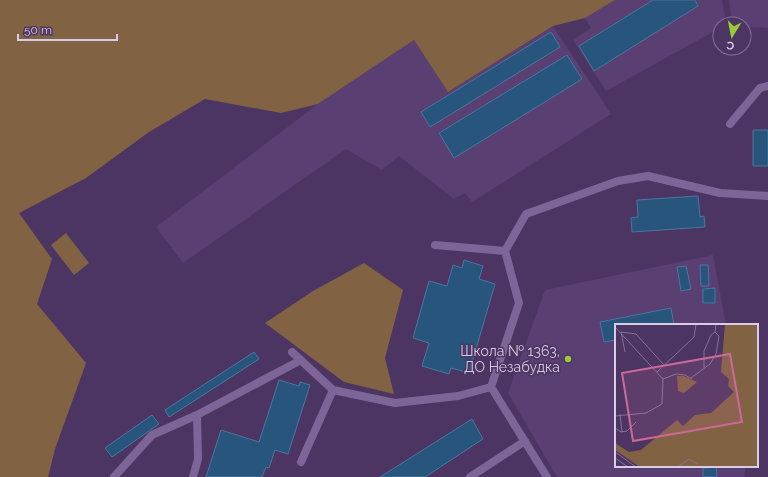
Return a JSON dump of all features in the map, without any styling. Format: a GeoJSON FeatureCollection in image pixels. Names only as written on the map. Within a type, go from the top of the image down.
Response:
{"type":"FeatureCollection","features":[{"type":"Feature","properties":{"kind":"lane"},"geometry":{"type":"LineString","coordinates":[[730,124],[760,88],[768,86]]}},
{"type":"Feature","properties":{"kind":"lane"},"geometry":{"type":"LineString","coordinates":[[491,387],[519,303],[505,250],[526,214],[618,181],[648,176],[720,193],[768,196]]}},
{"type":"Feature","properties":{"kind":"lane"},"geometry":{"type":"LineString","coordinates":[[435,245],[505,250]]}},
{"type":"Feature","properties":{"kind":"lane"},"geometry":{"type":"LineString","coordinates":[[292,352],[333,390],[395,403],[458,396],[491,387]]}},
{"type":"Feature","properties":{"kind":"lane"},"geometry":{"type":"LineString","coordinates":[[114,477],[152,435],[197,415],[301,360]]}},
{"type":"Feature","properties":{"kind":"lane"},"geometry":{"type":"LineString","coordinates":[[491,387],[547,477]]}},
{"type":"Feature","properties":{"kind":"lane"},"geometry":{"type":"LineString","coordinates":[[301,462],[333,390]]}},
{"type":"Feature","properties":{"kind":"lane"},"geometry":{"type":"LineString","coordinates":[[193,477],[198,459],[197,415]]}},
{"type":"Feature","properties":{"kind":"lane"},"geometry":{"type":"LineString","coordinates":[[470,477],[525,441]]}},
{"type":"Feature","properties":{"kind":"shaded area"},"geometry":{"type":"Polygon","coordinates":[[[0,0],[615,0],[585,18],[553,26],[448,92],[414,40],[318,104],[281,113],[205,99],[149,132],[86,178],[19,213],[52,259],[37,304],[86,363],[55,449],[48,477],[0,477],[0,0]]]}},
{"type":"Feature","properties":{"kind":"shaded area"},"geometry":{"type":"Polygon","coordinates":[[[615,0],[722,0],[725,16],[712,16],[712,32],[606,91],[573,40],[591,28],[585,18],[615,0]]]}},
{"type":"Feature","properties":{"kind":"shaded area"},"geometry":{"type":"Polygon","coordinates":[[[729,0],[768,0],[768,28],[752,27],[752,16],[731,16],[729,0]]]}},
{"type":"Feature","properties":{"kind":"shaded area"},"geometry":{"type":"Polygon","coordinates":[[[553,26],[611,114],[472,202],[465,193],[454,199],[399,156],[382,170],[346,149],[183,263],[156,227],[318,104],[414,40],[448,92],[553,26]]]}},
{"type":"Feature","properties":{"kind":"shaded area"},"geometry":{"type":"Polygon","coordinates":[[[66,233],[89,263],[74,275],[51,245],[66,233]]]}},
{"type":"Feature","properties":{"kind":"shaded area","name":"Школа № 1363, ДО Незабудка"},"geometry":{"type":"Polygon","coordinates":[[[713,255],[726,324],[615,324],[615,467],[746,467],[744,477],[557,477],[508,393],[545,290],[713,255]]]}},
{"type":"Feature","properties":{"kind":"shaded area"},"geometry":{"type":"Polygon","coordinates":[[[364,263],[403,290],[385,358],[394,394],[344,382],[265,323],[313,291],[364,263]]]}},
{"type":"Feature","properties":{"kind":"building"},"geometry":{"type":"Polygon","coordinates":[[[653,0],[695,0],[698,6],[594,71],[579,46],[653,0]]]}},
{"type":"Feature","properties":{"kind":"building"},"geometry":{"type":"Polygon","coordinates":[[[551,32],[560,47],[430,127],[421,112],[551,32]]]}},
{"type":"Feature","properties":{"kind":"building"},"geometry":{"type":"Polygon","coordinates":[[[567,55],[582,79],[454,158],[439,133],[567,55]]]}},
{"type":"Feature","properties":{"kind":"building"},"geometry":{"type":"Polygon","coordinates":[[[753,130],[768,130],[768,166],[753,166],[753,130]]]}},
{"type":"Feature","properties":{"kind":"building"},"geometry":{"type":"Polygon","coordinates":[[[698,196],[700,217],[704,216],[705,227],[632,232],[631,218],[638,217],[637,200],[698,196]]]}},
{"type":"Feature","properties":{"kind":"building"},"geometry":{"type":"Polygon","coordinates":[[[464,260],[483,266],[479,279],[495,284],[469,373],[451,368],[449,374],[422,366],[429,343],[413,338],[429,281],[447,286],[453,265],[462,268],[464,260]]]}},
{"type":"Feature","properties":{"kind":"building"},"geometry":{"type":"Polygon","coordinates":[[[700,265],[708,265],[709,286],[701,286],[700,265]]]}},
{"type":"Feature","properties":{"kind":"building"},"geometry":{"type":"Polygon","coordinates":[[[686,266],[691,289],[681,291],[677,267],[686,266]]]}},
{"type":"Feature","properties":{"kind":"building"},"geometry":{"type":"Polygon","coordinates":[[[715,288],[715,303],[703,303],[703,289],[715,288]]]}},
{"type":"Feature","properties":{"kind":"building"},"geometry":{"type":"Polygon","coordinates":[[[671,308],[674,324],[615,324],[615,340],[604,342],[600,322],[671,308]]]}},
{"type":"Feature","properties":{"kind":"building"},"geometry":{"type":"Polygon","coordinates":[[[254,352],[259,359],[169,417],[165,410],[254,352]]]}},
{"type":"Feature","properties":{"kind":"building"},"geometry":{"type":"Polygon","coordinates":[[[279,380],[299,386],[300,382],[310,385],[288,454],[275,450],[269,468],[266,467],[262,477],[206,477],[221,430],[259,442],[279,380]]]}},
{"type":"Feature","properties":{"kind":"building"},"geometry":{"type":"Polygon","coordinates":[[[152,415],[159,424],[112,457],[105,448],[152,415]]]}},
{"type":"Feature","properties":{"kind":"building"},"geometry":{"type":"Polygon","coordinates":[[[472,419],[483,439],[425,477],[380,477],[472,419]]]}},
{"type":"Feature","properties":{"kind":"building"},"geometry":{"type":"Polygon","coordinates":[[[716,467],[717,477],[703,477],[703,468],[716,467]]]}},
{"type":"Feature","properties":{"kind":"place","name":"Школа № 1363, ДО Незабудка"},"geometry":{"type":"Point","coordinates":[568,359]}}]}
